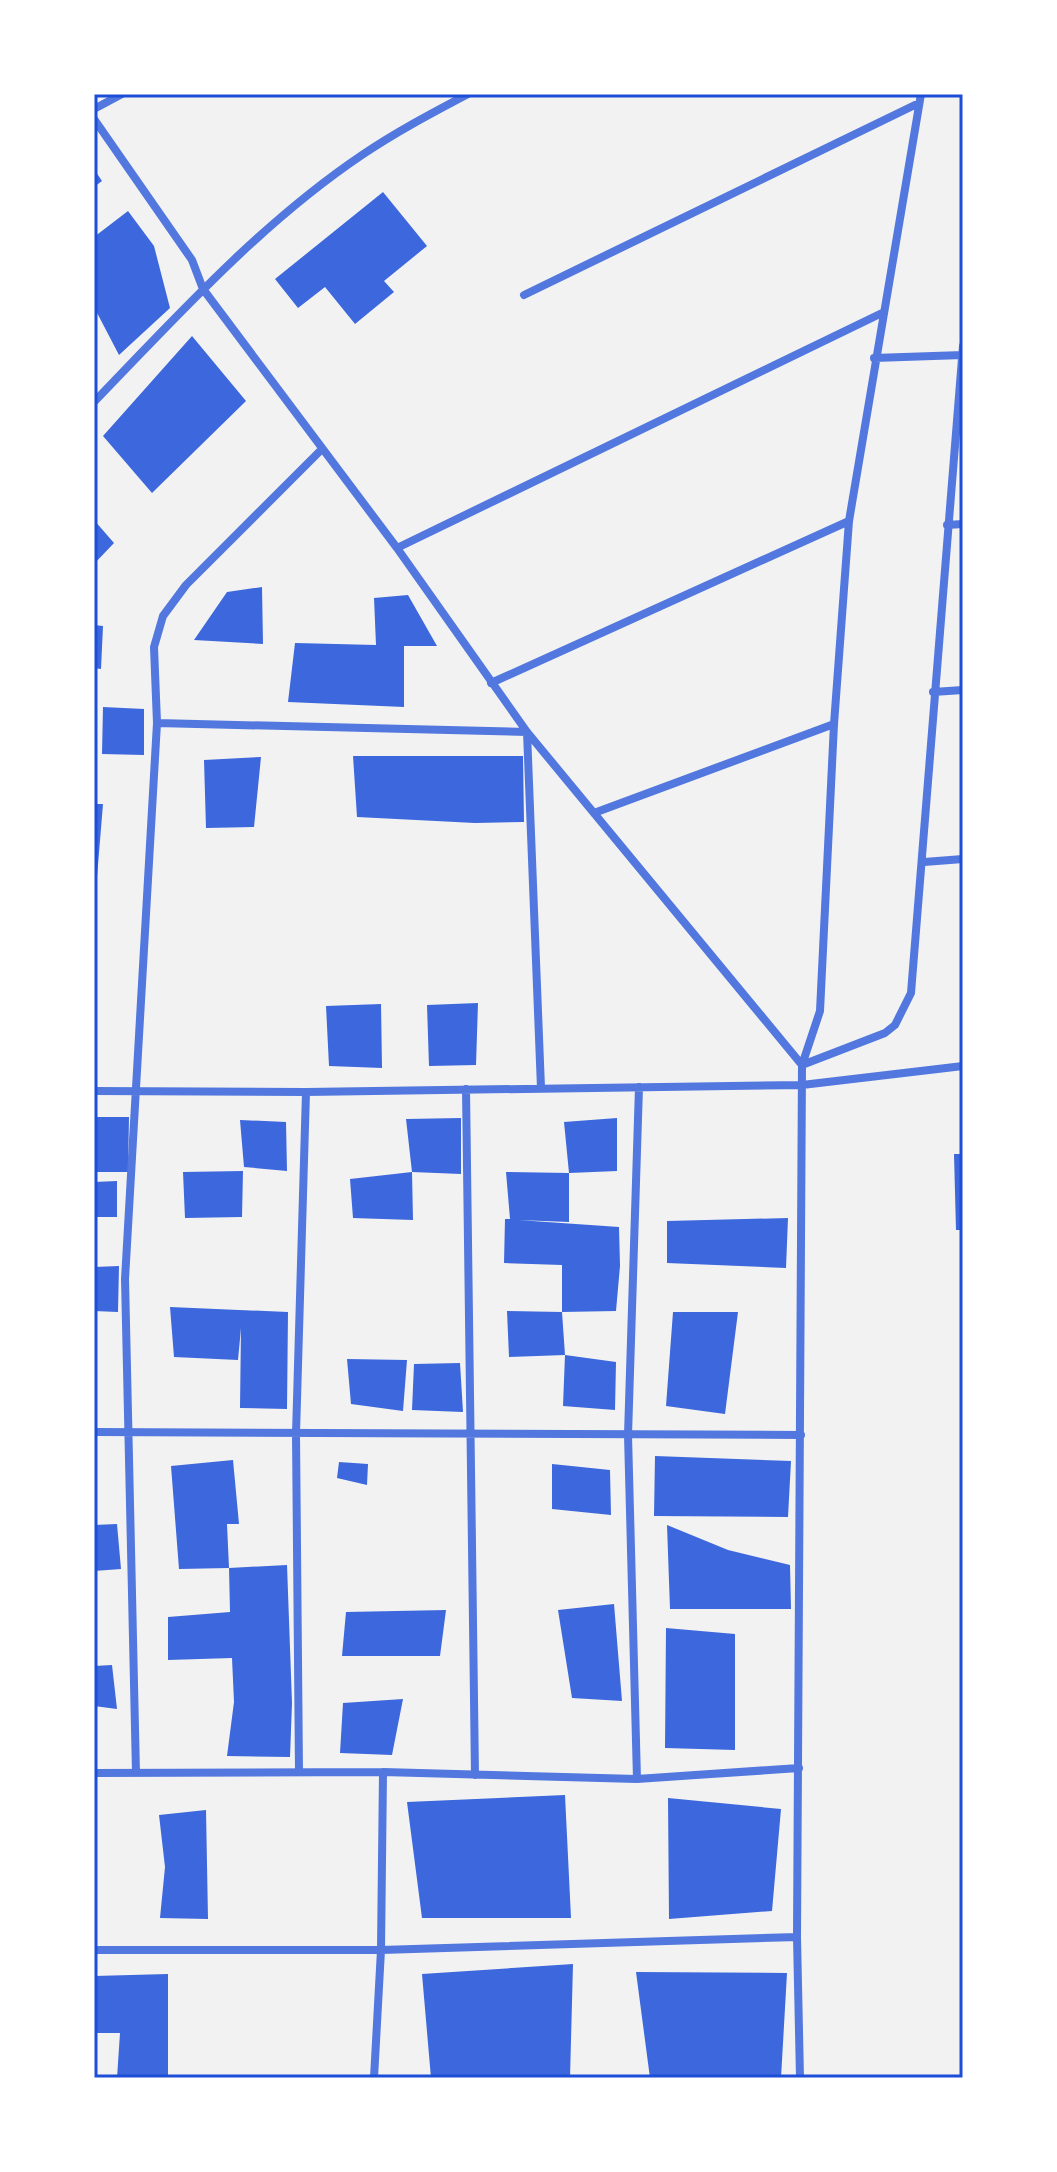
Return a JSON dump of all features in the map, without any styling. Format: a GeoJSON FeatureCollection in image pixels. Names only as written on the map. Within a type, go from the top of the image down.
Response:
{"type":"FeatureCollection","features":[{"type":"Feature","properties":{"kind":"street"},"geometry":{"type":"LineString","coordinates":[[94,109],[122,94]]}},
{"type":"Feature","properties":{"kind":"street"},"geometry":{"type":"LineString","coordinates":[[94,402],[203,289],[302,201],[362,155],[468,94]]}},
{"type":"Feature","properties":{"kind":"street"},"geometry":{"type":"LineString","coordinates":[[524,295],[920,98]]}},
{"type":"Feature","properties":{"kind":"street"},"geometry":{"type":"LineString","coordinates":[[800,2078],[797,1937],[802,1065],[820,1011],[834,724],[849,521],[920,98]]}},
{"type":"Feature","properties":{"kind":"street"},"geometry":{"type":"LineString","coordinates":[[94,119],[192,260],[203,289],[397,548],[527,732],[802,1065]]}},
{"type":"Feature","properties":{"kind":"street"},"geometry":{"type":"LineString","coordinates":[[397,548],[882,313]]}},
{"type":"Feature","properties":{"kind":"street"},"geometry":{"type":"LineString","coordinates":[[802,1065],[885,1033],[906,1009],[911,993],[924,862],[933,692],[962,352],[874,358]]}},
{"type":"Feature","properties":{"kind":"street"},"geometry":{"type":"LineString","coordinates":[[136,1773],[125,1279],[157,723],[154,647],[163,616],[186,585],[322,449]]}},
{"type":"Feature","properties":{"kind":"street"},"geometry":{"type":"LineString","coordinates":[[491,683],[849,521]]}},
{"type":"Feature","properties":{"kind":"street"},"geometry":{"type":"LineString","coordinates":[[947,525],[963,524]]}},
{"type":"Feature","properties":{"kind":"street"},"geometry":{"type":"LineString","coordinates":[[933,692],[963,690]]}},
{"type":"Feature","properties":{"kind":"street"},"geometry":{"type":"LineString","coordinates":[[157,723],[527,732]]}},
{"type":"Feature","properties":{"kind":"street"},"geometry":{"type":"LineString","coordinates":[[594,813],[834,724]]}},
{"type":"Feature","properties":{"kind":"street"},"geometry":{"type":"LineString","coordinates":[[527,732],[541,1088]]}},
{"type":"Feature","properties":{"kind":"street"},"geometry":{"type":"LineString","coordinates":[[924,862],[963,859]]}},
{"type":"Feature","properties":{"kind":"street"},"geometry":{"type":"LineString","coordinates":[[94,1091],[306,1092],[802,1085],[963,1066]]}},
{"type":"Feature","properties":{"kind":"street"},"geometry":{"type":"LineString","coordinates":[[637,1779],[628,1435],[639,1087]]}},
{"type":"Feature","properties":{"kind":"street"},"geometry":{"type":"LineString","coordinates":[[466,1089],[475,1775]]}},
{"type":"Feature","properties":{"kind":"street"},"geometry":{"type":"LineString","coordinates":[[299,1772],[296,1434],[306,1092]]}},
{"type":"Feature","properties":{"kind":"street"},"geometry":{"type":"LineString","coordinates":[[94,1432],[801,1435]]}},
{"type":"Feature","properties":{"kind":"street"},"geometry":{"type":"LineString","coordinates":[[94,1773],[383,1772],[637,1779],[799,1768]]}},
{"type":"Feature","properties":{"kind":"street"},"geometry":{"type":"LineString","coordinates":[[374,2078],[381,1950],[383,1772]]}},
{"type":"Feature","properties":{"kind":"street"},"geometry":{"type":"LineString","coordinates":[[94,1950],[381,1950],[797,1937]]}},
{"type":"Feature","properties":{"kind":"building"},"geometry":{"type":"Polygon","coordinates":[[[94,169],[102,181],[94,187],[94,169]]]}},
{"type":"Feature","properties":{"kind":"building"},"geometry":{"type":"Polygon","coordinates":[[[383,192],[427,246],[384,281],[394,292],[355,324],[325,287],[298,308],[275,279],[383,192]]]}},
{"type":"Feature","properties":{"kind":"building"},"geometry":{"type":"Polygon","coordinates":[[[128,211],[154,246],[170,308],[119,355],[94,307],[94,237],[128,211]]]}},
{"type":"Feature","properties":{"kind":"building"},"geometry":{"type":"Polygon","coordinates":[[[192,336],[246,401],[152,493],[103,436],[192,336]]]}},
{"type":"Feature","properties":{"kind":"building"},"geometry":{"type":"Polygon","coordinates":[[[94,520],[114,543],[94,564],[94,520]]]}},
{"type":"Feature","properties":{"kind":"building"},"geometry":{"type":"Polygon","coordinates":[[[262,587],[263,644],[194,640],[227,592],[262,587]]]}},
{"type":"Feature","properties":{"kind":"building"},"geometry":{"type":"Polygon","coordinates":[[[408,595],[437,646],[404,646],[404,707],[288,702],[295,643],[376,645],[374,598],[408,595]]]}},
{"type":"Feature","properties":{"kind":"building"},"geometry":{"type":"Polygon","coordinates":[[[94,625],[103,626],[101,669],[94,668],[94,625]]]}},
{"type":"Feature","properties":{"kind":"building"},"geometry":{"type":"Polygon","coordinates":[[[103,707],[144,709],[144,755],[102,754],[103,707]]]}},
{"type":"Feature","properties":{"kind":"building"},"geometry":{"type":"Polygon","coordinates":[[[353,756],[523,756],[524,822],[475,823],[357,817],[353,756]]]}},
{"type":"Feature","properties":{"kind":"building"},"geometry":{"type":"Polygon","coordinates":[[[261,757],[254,827],[206,828],[204,760],[261,757]]]}},
{"type":"Feature","properties":{"kind":"building"},"geometry":{"type":"Polygon","coordinates":[[[94,804],[103,804],[95,901],[94,900],[94,804]]]}},
{"type":"Feature","properties":{"kind":"building"},"geometry":{"type":"Polygon","coordinates":[[[94,997],[97,997],[97,1062],[94,1062],[94,997]]]}},
{"type":"Feature","properties":{"kind":"building"},"geometry":{"type":"Polygon","coordinates":[[[478,1003],[476,1065],[429,1066],[427,1005],[478,1003]]]}},
{"type":"Feature","properties":{"kind":"building"},"geometry":{"type":"Polygon","coordinates":[[[381,1004],[382,1068],[329,1066],[326,1006],[381,1004]]]}},
{"type":"Feature","properties":{"kind":"building"},"geometry":{"type":"Polygon","coordinates":[[[94,1117],[129,1117],[128,1172],[94,1172],[94,1117]]]}},
{"type":"Feature","properties":{"kind":"building"},"geometry":{"type":"Polygon","coordinates":[[[461,1118],[461,1174],[412,1172],[406,1119],[461,1118]]]}},
{"type":"Feature","properties":{"kind":"building"},"geometry":{"type":"Polygon","coordinates":[[[617,1118],[617,1171],[569,1173],[564,1122],[617,1118]]]}},
{"type":"Feature","properties":{"kind":"building"},"geometry":{"type":"Polygon","coordinates":[[[240,1120],[286,1122],[287,1171],[244,1167],[240,1120]]]}},
{"type":"Feature","properties":{"kind":"building"},"geometry":{"type":"Polygon","coordinates":[[[954,1154],[963,1154],[963,1230],[956,1230],[954,1154]]]}},
{"type":"Feature","properties":{"kind":"building"},"geometry":{"type":"Polygon","coordinates":[[[243,1171],[242,1217],[185,1218],[183,1172],[243,1171]]]}},
{"type":"Feature","properties":{"kind":"building"},"geometry":{"type":"Polygon","coordinates":[[[412,1172],[413,1220],[353,1218],[350,1179],[412,1172]]]}},
{"type":"Feature","properties":{"kind":"building"},"geometry":{"type":"Polygon","coordinates":[[[506,1172],[569,1173],[569,1222],[518,1220],[619,1227],[616,1311],[562,1312],[562,1265],[504,1263],[505,1219],[510,1219],[506,1172]]]}},
{"type":"Feature","properties":{"kind":"building"},"geometry":{"type":"Polygon","coordinates":[[[117,1181],[117,1217],[94,1217],[94,1182],[117,1181]]]}},
{"type":"Feature","properties":{"kind":"building"},"geometry":{"type":"Polygon","coordinates":[[[788,1218],[786,1268],[667,1263],[667,1221],[788,1218]]]}},
{"type":"Feature","properties":{"kind":"building"},"geometry":{"type":"Polygon","coordinates":[[[119,1266],[118,1312],[94,1311],[94,1267],[119,1266]]]}},
{"type":"Feature","properties":{"kind":"building"},"geometry":{"type":"Polygon","coordinates":[[[170,1307],[288,1312],[287,1409],[240,1408],[241,1328],[238,1360],[174,1357],[170,1307]]]}},
{"type":"Feature","properties":{"kind":"building"},"geometry":{"type":"Polygon","coordinates":[[[507,1311],[562,1312],[565,1355],[509,1357],[507,1311]]]}},
{"type":"Feature","properties":{"kind":"building"},"geometry":{"type":"Polygon","coordinates":[[[673,1312],[738,1312],[725,1414],[666,1406],[673,1312]]]}},
{"type":"Feature","properties":{"kind":"building"},"geometry":{"type":"Polygon","coordinates":[[[565,1355],[616,1362],[615,1410],[563,1406],[565,1355]]]}},
{"type":"Feature","properties":{"kind":"building"},"geometry":{"type":"Polygon","coordinates":[[[347,1359],[407,1360],[403,1411],[351,1404],[347,1359]]]}},
{"type":"Feature","properties":{"kind":"building"},"geometry":{"type":"Polygon","coordinates":[[[460,1363],[463,1412],[412,1410],[414,1364],[460,1363]]]}},
{"type":"Feature","properties":{"kind":"building"},"geometry":{"type":"Polygon","coordinates":[[[655,1456],[791,1461],[788,1517],[654,1516],[655,1456]]]}},
{"type":"Feature","properties":{"kind":"building"},"geometry":{"type":"Polygon","coordinates":[[[233,1460],[239,1524],[227,1524],[229,1568],[179,1569],[171,1466],[233,1460]]]}},
{"type":"Feature","properties":{"kind":"building"},"geometry":{"type":"Polygon","coordinates":[[[339,1462],[368,1464],[367,1485],[337,1478],[339,1462]]]}},
{"type":"Feature","properties":{"kind":"building"},"geometry":{"type":"Polygon","coordinates":[[[552,1464],[610,1470],[611,1515],[552,1509],[552,1464]]]}},
{"type":"Feature","properties":{"kind":"building"},"geometry":{"type":"Polygon","coordinates":[[[117,1524],[121,1569],[94,1571],[94,1525],[117,1524]]]}},
{"type":"Feature","properties":{"kind":"building"},"geometry":{"type":"Polygon","coordinates":[[[667,1525],[728,1550],[790,1565],[791,1609],[670,1609],[667,1525]]]}},
{"type":"Feature","properties":{"kind":"building"},"geometry":{"type":"Polygon","coordinates":[[[287,1565],[292,1703],[290,1757],[227,1756],[234,1702],[232,1658],[168,1660],[168,1617],[230,1612],[229,1568],[287,1565]]]}},
{"type":"Feature","properties":{"kind":"building"},"geometry":{"type":"Polygon","coordinates":[[[614,1604],[622,1701],[572,1698],[558,1610],[614,1604]]]}},
{"type":"Feature","properties":{"kind":"building"},"geometry":{"type":"Polygon","coordinates":[[[446,1610],[440,1656],[342,1656],[346,1612],[446,1610]]]}},
{"type":"Feature","properties":{"kind":"building"},"geometry":{"type":"Polygon","coordinates":[[[666,1628],[735,1634],[735,1750],[665,1748],[666,1628]]]}},
{"type":"Feature","properties":{"kind":"building"},"geometry":{"type":"Polygon","coordinates":[[[112,1665],[117,1709],[94,1706],[94,1666],[112,1665]]]}},
{"type":"Feature","properties":{"kind":"building"},"geometry":{"type":"Polygon","coordinates":[[[403,1699],[392,1755],[340,1753],[343,1703],[403,1699]]]}},
{"type":"Feature","properties":{"kind":"building"},"geometry":{"type":"Polygon","coordinates":[[[565,1795],[571,1918],[422,1918],[407,1802],[565,1795]]]}},
{"type":"Feature","properties":{"kind":"building"},"geometry":{"type":"Polygon","coordinates":[[[668,1798],[781,1809],[772,1911],[669,1919],[668,1798]]]}},
{"type":"Feature","properties":{"kind":"building"},"geometry":{"type":"Polygon","coordinates":[[[206,1810],[208,1919],[160,1918],[165,1867],[159,1815],[206,1810]]]}},
{"type":"Feature","properties":{"kind":"building"},"geometry":{"type":"Polygon","coordinates":[[[573,1964],[570,2078],[431,2078],[422,1974],[573,1964]]]}},
{"type":"Feature","properties":{"kind":"building"},"geometry":{"type":"Polygon","coordinates":[[[636,1972],[787,1973],[781,2078],[650,2078],[636,1972]]]}},
{"type":"Feature","properties":{"kind":"building"},"geometry":{"type":"Polygon","coordinates":[[[168,1974],[168,2078],[117,2078],[120,2033],[94,2033],[94,1976],[168,1974]]]}}]}
